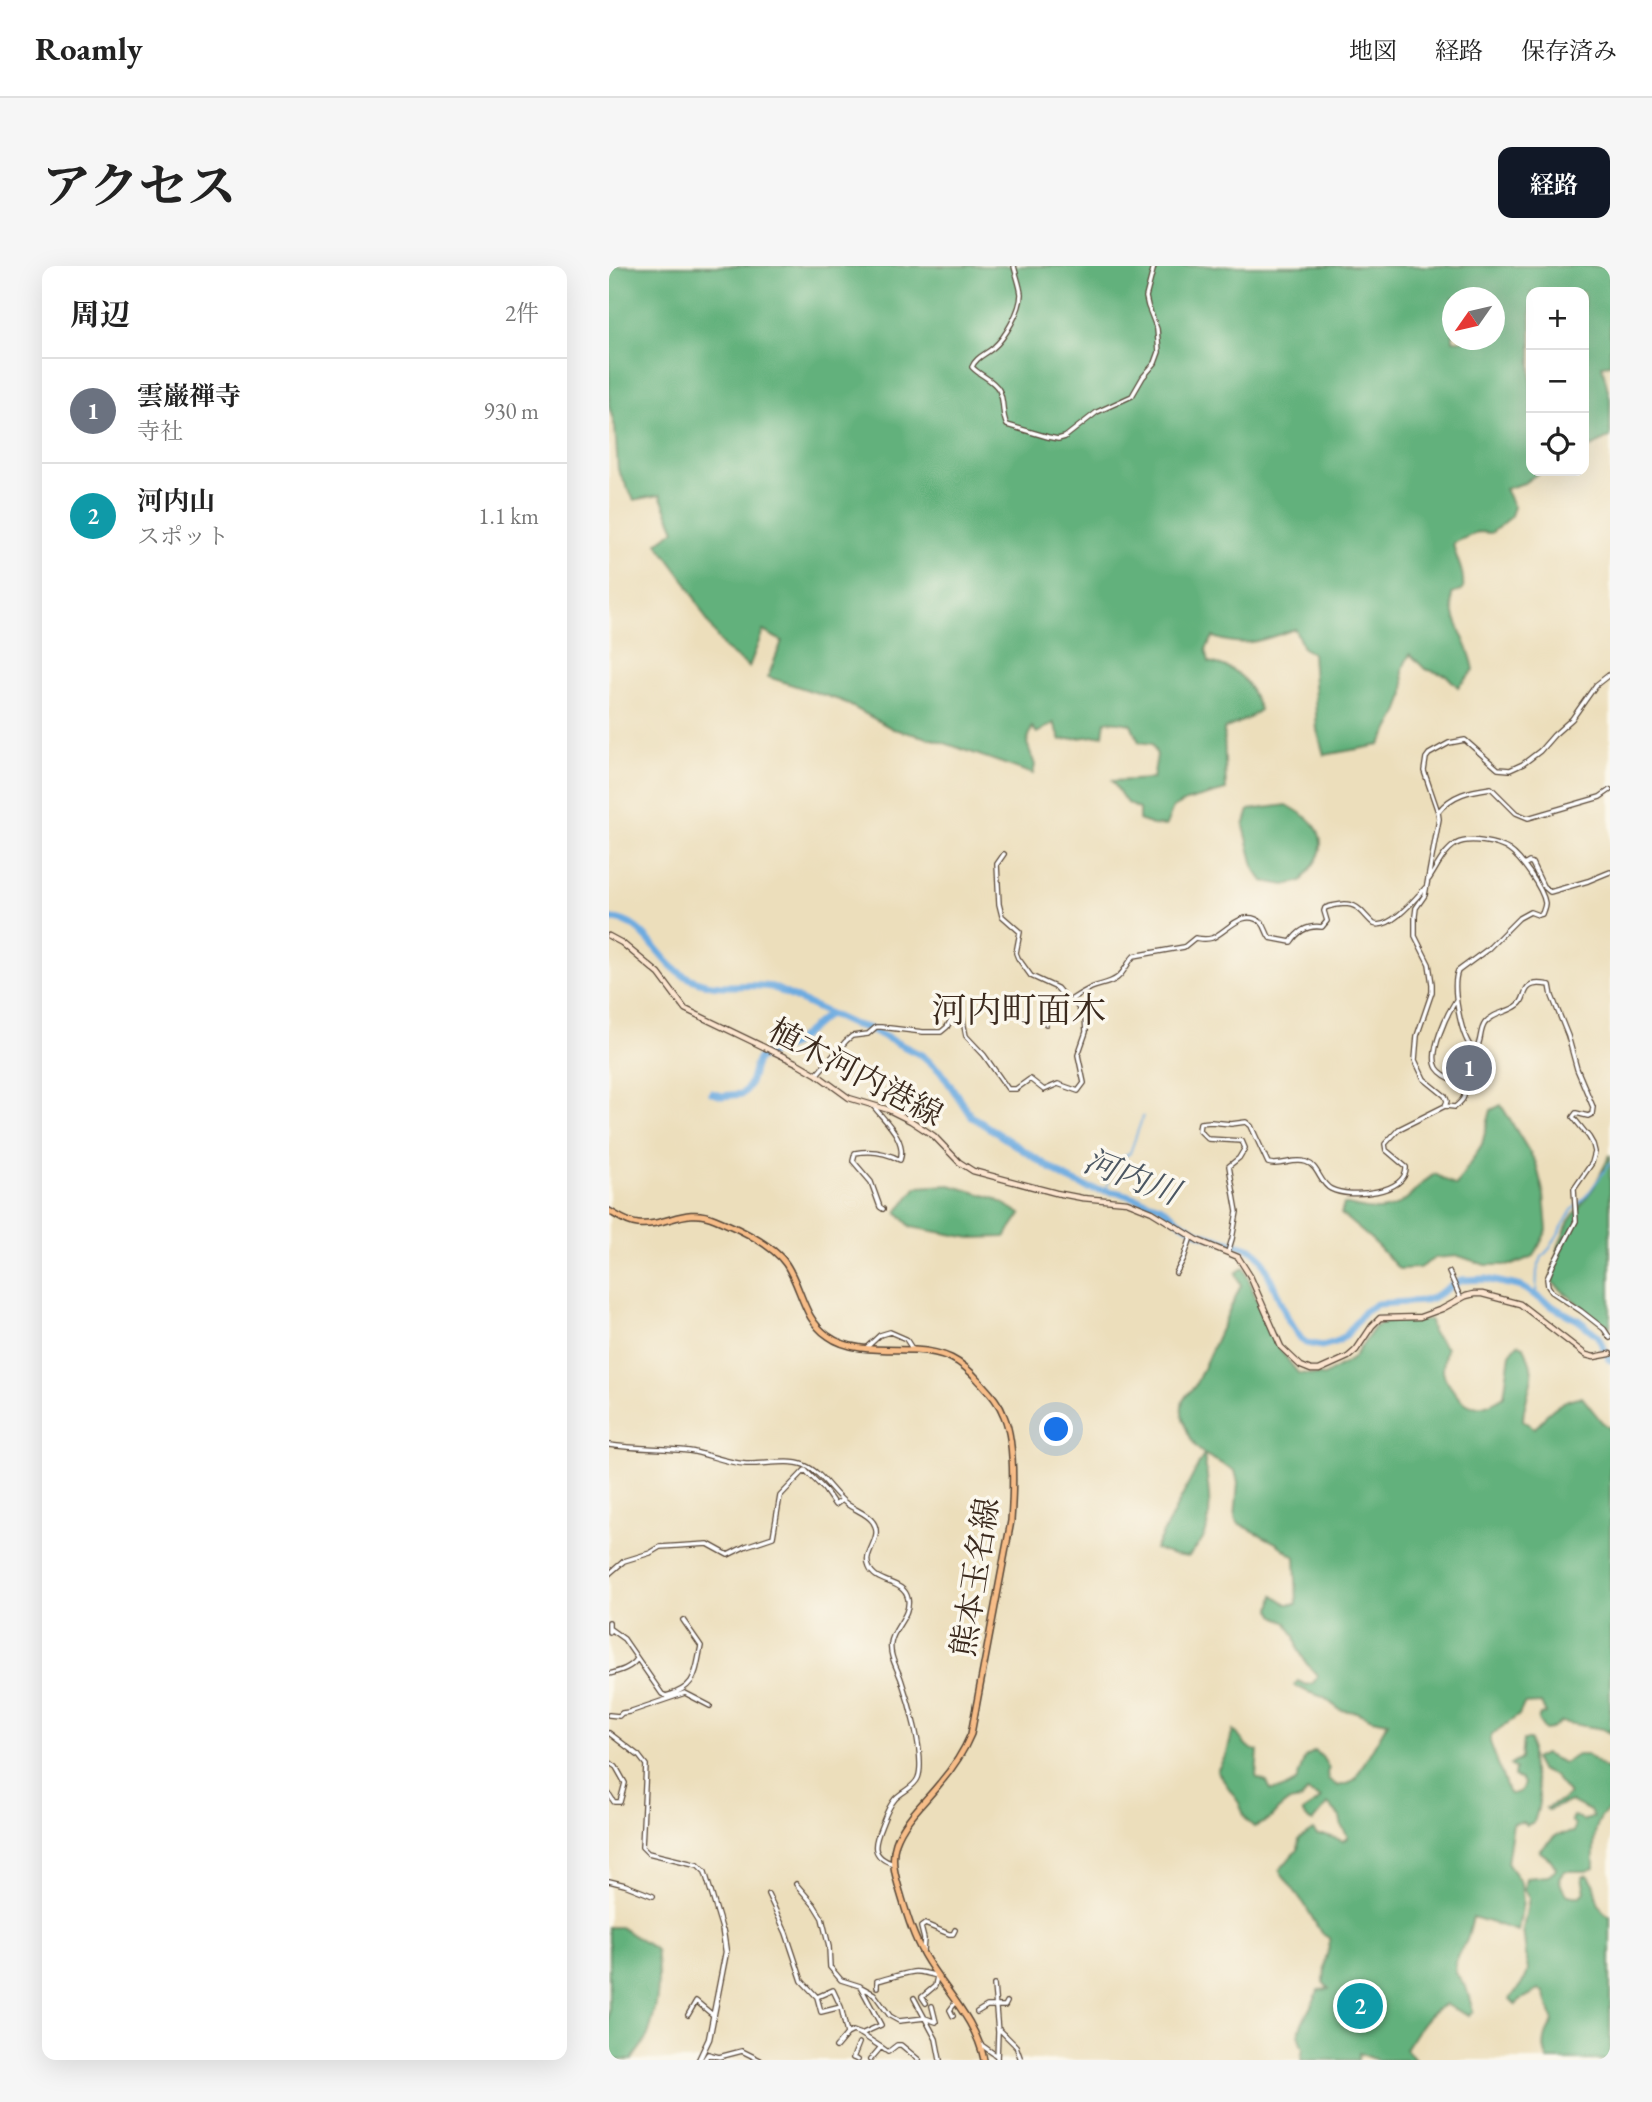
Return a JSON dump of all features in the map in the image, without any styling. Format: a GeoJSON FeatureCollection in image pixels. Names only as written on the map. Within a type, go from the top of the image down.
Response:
{"type":"FeatureCollection","features":[{"type":"Feature","properties":{"kind":"main road","name":"植木河内港線"},"geometry":{"type":"LineString","coordinates":[[609,936],[622,943],[659,974],[685,1009],[797,1063],[849,1098],[901,1116],[925,1129],[959,1162],[973,1171],[1056,1193],[1127,1202],[1152,1212],[1191,1237],[1229,1249],[1244,1265],[1281,1347],[1291,1358],[1311,1370],[1330,1367],[1348,1357],[1380,1318],[1420,1317],[1474,1294],[1520,1304],[1586,1355],[1594,1357],[1609,1354]]}},
{"type":"Feature","properties":{"kind":"main road","name":"熊本玉名線"},"geometry":{"type":"LineString","coordinates":[[609,1210],[629,1222],[638,1224],[649,1224],[684,1214],[701,1214],[741,1232],[767,1246],[785,1261],[810,1318],[830,1339],[845,1345],[866,1348],[941,1353],[959,1362],[973,1374],[998,1403],[1006,1419],[1010,1439],[1013,1496],[1011,1526],[971,1734],[962,1754],[902,1830],[896,1844],[894,1864],[896,1880],[922,1953],[973,2027],[984,2060]]}},
{"type":"Feature","properties":{"kind":"street"},"geometry":{"type":"LineString","coordinates":[[1014,266],[1020,289],[1019,304],[1005,334],[991,350],[976,359],[972,367],[995,384],[1001,392],[1003,418],[1007,425],[1058,439],[1074,432],[1097,412],[1132,396],[1155,363],[1160,345],[1146,297],[1154,266]]}},
{"type":"Feature","properties":{"kind":"street"},"geometry":{"type":"LineString","coordinates":[[1445,1106],[1445,1096],[1424,1079],[1415,1060],[1417,1036],[1432,992],[1429,964],[1415,936],[1416,908],[1425,894],[1438,832],[1438,812],[1424,771],[1426,758],[1448,743],[1465,740],[1498,769],[1510,770],[1531,760],[1572,719],[1596,685],[1610,674]]}},
{"type":"Feature","properties":{"kind":"street"},"geometry":{"type":"LineString","coordinates":[[1438,812],[1444,805],[1471,790],[1491,788],[1516,813],[1528,818],[1600,797],[1610,790]]}},
{"type":"Feature","properties":{"kind":"street"},"geometry":{"type":"LineString","coordinates":[[1045,1024],[1046,1014],[1094,986],[1103,985],[1118,977],[1134,957],[1184,947],[1195,938],[1204,940],[1213,937],[1240,919],[1261,922],[1270,937],[1291,943],[1301,931],[1313,926],[1322,927],[1328,921],[1325,908],[1331,905],[1351,904],[1361,909],[1374,924],[1383,926],[1409,905],[1428,883],[1448,851],[1459,842],[1482,842],[1507,848],[1530,872],[1545,902],[1542,914],[1530,912],[1519,918],[1489,949],[1458,971],[1455,978],[1457,1000],[1467,1041],[1471,1048],[1476,1049],[1482,1028],[1493,1015],[1522,1003],[1530,986],[1542,983],[1550,985],[1577,1069],[1593,1107],[1592,1114],[1588,1116],[1576,1113],[1573,1117],[1589,1137],[1595,1152],[1592,1163],[1574,1189],[1576,1221],[1553,1265],[1548,1286],[1552,1292],[1604,1329],[1610,1338]]}},
{"type":"Feature","properties":{"kind":"street"},"geometry":{"type":"LineString","coordinates":[[816,1074],[852,1036],[868,1034],[876,1027],[941,1032],[947,1027],[954,1010],[959,1009],[966,1036],[1009,1088],[1016,1089],[1030,1079],[1044,1090],[1058,1084],[1078,1091],[1084,1083],[1078,1055],[1086,1032],[1085,1017],[1057,988],[1031,976],[1018,958],[1016,953],[1020,932],[1002,916],[999,904],[997,864],[1004,854]]}},
{"type":"Feature","properties":{"kind":"street"},"geometry":{"type":"LineString","coordinates":[[1524,865],[1532,863],[1546,891],[1550,892],[1610,872]]}},
{"type":"Feature","properties":{"kind":"street"},"geometry":{"type":"LineString","coordinates":[[1229,1249],[1237,1212],[1229,1166],[1243,1154],[1245,1148],[1242,1141],[1208,1139],[1202,1136],[1200,1123],[1247,1122],[1268,1163],[1272,1165],[1303,1161],[1314,1166],[1324,1184],[1337,1192],[1361,1195],[1402,1181],[1406,1167],[1386,1150],[1385,1144],[1399,1129],[1445,1106],[1455,1107],[1465,1099],[1460,1083],[1442,1075],[1435,1066],[1434,1053],[1449,1011],[1457,1000]]}},
{"type":"Feature","properties":{"kind":"street"},"geometry":{"type":"LineString","coordinates":[[874,1107],[896,1134],[902,1154],[900,1160],[874,1151],[855,1153],[853,1161],[871,1182],[883,1209]]}},
{"type":"Feature","properties":{"kind":"street"},"geometry":{"type":"LineString","coordinates":[[1176,1273],[1191,1237]]}},
{"type":"Feature","properties":{"kind":"street"},"geometry":{"type":"LineString","coordinates":[[1449,1272],[1461,1299]]}},
{"type":"Feature","properties":{"kind":"street"},"geometry":{"type":"LineString","coordinates":[[866,1348],[880,1335],[890,1332],[906,1339],[913,1350]]}},
{"type":"Feature","properties":{"kind":"street"},"geometry":{"type":"LineString","coordinates":[[609,1445],[689,1451],[745,1464],[799,1464],[813,1470],[842,1500],[871,1518],[875,1524],[875,1540],[867,1563],[873,1575],[901,1588],[908,1598],[906,1611],[892,1639],[891,1651],[913,1718],[920,1769],[917,1781],[898,1796],[888,1809],[876,1837],[877,1854],[894,1864]]}},
{"type":"Feature","properties":{"kind":"street"},"geometry":{"type":"LineString","coordinates":[[609,1574],[624,1561],[660,1547],[708,1544],[728,1555],[773,1536],[780,1496],[805,1470],[835,1505],[842,1500]]}},
{"type":"Feature","properties":{"kind":"street"},"geometry":{"type":"LineString","coordinates":[[609,1622],[610,1630],[624,1639],[666,1696],[684,1690],[695,1673],[701,1646],[683,1620]]}},
{"type":"Feature","properties":{"kind":"street"},"geometry":{"type":"LineString","coordinates":[[609,1674],[623,1670],[638,1659]]}},
{"type":"Feature","properties":{"kind":"street"},"geometry":{"type":"LineString","coordinates":[[609,1715],[619,1716],[685,1693],[710,1706]]}},
{"type":"Feature","properties":{"kind":"street"},"geometry":{"type":"LineString","coordinates":[[609,1733],[639,1756],[646,1765],[642,1846],[648,1853],[698,1866],[705,1872],[723,1932],[726,1952],[709,2039],[701,2060]]}},
{"type":"Feature","properties":{"kind":"street"},"geometry":{"type":"LineString","coordinates":[[609,1762],[625,1783],[620,1802],[614,1802],[609,1794]]}},
{"type":"Feature","properties":{"kind":"street"},"geometry":{"type":"LineString","coordinates":[[609,1881],[653,1896]]}},
{"type":"Feature","properties":{"kind":"street"},"geometry":{"type":"LineString","coordinates":[[796,1884],[821,1918],[829,1947],[830,1967],[841,1980],[874,1994],[890,2016],[899,2021],[925,2018],[936,2022],[932,2006]]}},
{"type":"Feature","properties":{"kind":"street"},"geometry":{"type":"LineString","coordinates":[[768,1894],[786,1933],[802,1981],[817,1997],[821,2012],[841,2007]]}},
{"type":"Feature","properties":{"kind":"street"},"geometry":{"type":"LineString","coordinates":[[922,1953],[924,1939],[921,1927],[925,1924],[949,1934],[953,1934],[955,1930]]}},
{"type":"Feature","properties":{"kind":"street"},"geometry":{"type":"LineString","coordinates":[[877,1987],[877,1981],[912,1972],[937,1976],[935,1986],[922,1997],[926,2003]]}},
{"type":"Feature","properties":{"kind":"street"},"geometry":{"type":"LineString","coordinates":[[994,1985],[997,2058]]}},
{"type":"Feature","properties":{"kind":"street"},"geometry":{"type":"LineString","coordinates":[[860,1986],[881,2025],[861,2034]]}},
{"type":"Feature","properties":{"kind":"street"},"geometry":{"type":"LineString","coordinates":[[817,1997],[833,1990],[841,2007],[847,2034]]}},
{"type":"Feature","properties":{"kind":"street"},"geometry":{"type":"LineString","coordinates":[[914,1998],[936,2039],[940,2060]]}},
{"type":"Feature","properties":{"kind":"street"},"geometry":{"type":"LineString","coordinates":[[688,2015],[696,2001],[713,2016]]}},
{"type":"Feature","properties":{"kind":"street"},"geometry":{"type":"LineString","coordinates":[[953,2016],[950,2010],[956,2002]]}},
{"type":"Feature","properties":{"kind":"street"},"geometry":{"type":"LineString","coordinates":[[977,2012],[987,2006],[1005,2006],[1007,2002]]}},
{"type":"Feature","properties":{"kind":"street"},"geometry":{"type":"LineString","coordinates":[[998,2032],[1000,2030],[1016,2046],[1021,2060]]}},
{"type":"Feature","properties":{"kind":"street"},"geometry":{"type":"LineString","coordinates":[[836,2047],[853,2031],[888,2052],[901,2045],[919,2060]]}},
{"type":"Feature","properties":{"kind":"street"},"geometry":{"type":"LineString","coordinates":[[858,2060],[853,2057],[859,2043]]}},
{"type":"Feature","properties":{"kind":"street"},"geometry":{"type":"LineString","coordinates":[[980,2044],[997,2058]]}},
{"type":"Feature","properties":{"kind":"street"},"geometry":{"type":"LineString","coordinates":[[870,2060],[881,2048]]}},
{"type":"Feature","properties":{"kind":"street"},"geometry":{"type":"LineString","coordinates":[[701,2060],[708,2054],[719,2057],[742,2051],[760,2060]]}},
{"type":"Feature","properties":{"kind":"green space"},"geometry":{"type":"Polygon","coordinates":[[[609,266],[1610,266],[1610,364],[1602,365],[1610,399],[1610,437],[1589,448],[1589,287],[1526,287],[1526,476],[1534,476],[1524,483],[1505,489],[1514,507],[1510,518],[1491,533],[1478,532],[1453,543],[1462,571],[1463,590],[1452,594],[1452,604],[1474,670],[1458,687],[1446,675],[1425,669],[1410,654],[1403,670],[1404,692],[1401,706],[1380,745],[1324,755],[1317,730],[1312,653],[1303,648],[1295,629],[1264,640],[1245,643],[1213,637],[1206,649],[1209,662],[1228,668],[1242,677],[1260,710],[1224,729],[1226,790],[1186,801],[1173,808],[1166,826],[1139,820],[1139,809],[1126,802],[1112,781],[1153,779],[1157,755],[1152,744],[1139,742],[1131,724],[1105,721],[1103,735],[1061,740],[1054,723],[1037,733],[1032,727],[1027,743],[1035,765],[1033,774],[936,740],[893,729],[842,701],[768,677],[782,641],[763,631],[749,667],[724,648],[686,582],[657,543],[675,530],[660,495],[634,500],[618,470],[615,427],[609,406],[609,266]]]}},
{"type":"Feature","properties":{"kind":"green space"},"geometry":{"type":"Polygon","coordinates":[[[1287,805],[1312,823],[1321,843],[1317,859],[1302,881],[1285,885],[1263,881],[1255,870],[1244,826],[1249,810],[1287,805]]]}},
{"type":"Feature","properties":{"kind":"green space"},"geometry":{"type":"Polygon","coordinates":[[[1501,1105],[1536,1163],[1544,1195],[1547,1230],[1534,1256],[1512,1265],[1485,1265],[1459,1256],[1435,1258],[1419,1268],[1399,1269],[1371,1239],[1341,1214],[1344,1204],[1375,1210],[1398,1205],[1435,1174],[1456,1186],[1482,1144],[1491,1110],[1501,1105]]]}},
{"type":"Feature","properties":{"kind":"green space"},"geometry":{"type":"Polygon","coordinates":[[[1610,1155],[1610,1327],[1553,1283],[1552,1277],[1559,1245],[1569,1221],[1594,1187],[1610,1155]]]}},
{"type":"Feature","properties":{"kind":"green space"},"geometry":{"type":"Polygon","coordinates":[[[950,1185],[994,1198],[1021,1214],[1005,1237],[971,1238],[911,1227],[897,1212],[917,1187],[950,1185]]]}},
{"type":"Feature","properties":{"kind":"green space"},"geometry":{"type":"Polygon","coordinates":[[[1244,1267],[1273,1336],[1298,1373],[1324,1376],[1353,1358],[1375,1327],[1387,1321],[1430,1320],[1432,1332],[1446,1348],[1444,1376],[1464,1402],[1483,1406],[1504,1396],[1510,1354],[1518,1344],[1524,1346],[1532,1371],[1523,1420],[1534,1428],[1558,1405],[1582,1397],[1610,1428],[1610,1733],[1603,1729],[1561,1722],[1545,1730],[1538,1720],[1540,1715],[1546,1714],[1541,1703],[1524,1704],[1519,1715],[1491,1735],[1490,1742],[1510,1794],[1519,1792],[1524,1783],[1514,1777],[1515,1769],[1510,1765],[1521,1759],[1523,1740],[1530,1740],[1531,1765],[1539,1795],[1534,1822],[1527,1825],[1523,1822],[1513,1823],[1507,1863],[1521,1883],[1523,1902],[1518,1931],[1473,1917],[1467,1940],[1457,1956],[1455,1972],[1466,1987],[1473,2011],[1469,2016],[1446,2005],[1433,2012],[1406,2049],[1415,2060],[1377,2060],[1359,2053],[1358,2060],[1301,2060],[1301,2026],[1318,1990],[1329,1989],[1323,1982],[1329,1938],[1321,1933],[1305,1905],[1279,1870],[1298,1850],[1299,1839],[1313,1830],[1317,1835],[1343,1841],[1348,1837],[1340,1817],[1328,1804],[1313,1822],[1309,1820],[1302,1812],[1321,1798],[1307,1792],[1301,1800],[1288,1802],[1269,1820],[1254,1827],[1246,1820],[1239,1803],[1217,1771],[1227,1753],[1233,1730],[1247,1746],[1258,1751],[1256,1776],[1267,1782],[1271,1790],[1283,1789],[1296,1782],[1305,1757],[1315,1751],[1329,1768],[1328,1779],[1338,1786],[1350,1783],[1355,1779],[1388,1722],[1340,1710],[1323,1697],[1294,1685],[1298,1681],[1306,1685],[1313,1683],[1318,1676],[1306,1663],[1287,1623],[1274,1615],[1271,1609],[1274,1595],[1287,1604],[1297,1604],[1295,1557],[1276,1543],[1238,1523],[1235,1518],[1238,1482],[1235,1471],[1204,1454],[1188,1432],[1183,1418],[1182,1402],[1195,1386],[1241,1285],[1236,1273],[1244,1267]]]}},
{"type":"Feature","properties":{"kind":"green space"},"geometry":{"type":"Polygon","coordinates":[[[1204,1454],[1209,1520],[1203,1539],[1188,1557],[1155,1549],[1204,1454]]]}},
{"type":"Feature","properties":{"kind":"green space"},"geometry":{"type":"Polygon","coordinates":[[[1544,1754],[1564,1763],[1577,1755],[1587,1755],[1610,1772],[1610,1809],[1599,1820],[1597,1827],[1594,1868],[1586,1871],[1564,1871],[1559,1879],[1566,1894],[1581,1896],[1585,1892],[1582,1877],[1588,1875],[1601,1908],[1610,1916],[1610,2060],[1548,2060],[1545,2040],[1553,2022],[1544,1992],[1539,1990],[1516,2005],[1510,1999],[1528,1971],[1523,1929],[1529,1898],[1524,1890],[1526,1878],[1548,1876],[1555,1871],[1551,1860],[1539,1851],[1556,1835],[1574,1832],[1575,1826],[1571,1820],[1573,1816],[1583,1821],[1594,1817],[1590,1811],[1571,1801],[1548,1810],[1546,1808],[1569,1794],[1554,1776],[1540,1770],[1534,1759],[1544,1754]]]}},
{"type":"Feature","properties":{"kind":"green space"},"geometry":{"type":"Polygon","coordinates":[[[609,1927],[620,1927],[656,1950],[658,1981],[654,2012],[648,2036],[632,2060],[609,2060],[609,1927]]]}},
{"type":"Feature","properties":{"kind":"waterway","name":"河内川"},"geometry":{"type":"LineString","coordinates":[[609,919],[632,925],[685,976],[719,986],[772,987],[851,1024],[867,1028],[923,1056],[942,1073],[971,1116],[1064,1177],[1088,1188],[1120,1193],[1160,1206],[1200,1233],[1252,1249],[1262,1259],[1289,1321],[1306,1343],[1322,1346],[1336,1342],[1345,1336],[1364,1312],[1377,1304],[1423,1301],[1461,1280],[1486,1279],[1522,1287],[1578,1320],[1597,1335],[1610,1360]]}},
{"type":"Feature","properties":{"kind":"waterway"},"geometry":{"type":"LineString","coordinates":[[712,1093],[722,1096],[742,1094],[749,1086],[759,1058],[792,1045],[828,1014]]}},
{"type":"Feature","properties":{"kind":"waterway"},"geometry":{"type":"LineString","coordinates":[[1106,1192],[1113,1170],[1130,1153],[1143,1116]]}},
{"type":"Feature","properties":{"kind":"waterway"},"geometry":{"type":"LineString","coordinates":[[1536,1295],[1537,1271],[1542,1257],[1572,1210],[1587,1195],[1610,1163]]}},
{"type":"Feature","properties":{"kind":"place","name":"雲巌禅寺"},"geometry":{"type":"Point","coordinates":[1469,1068]}},
{"type":"Feature","properties":{"kind":"place","name":"河内山"},"geometry":{"type":"Point","coordinates":[1360,2006]}},
{"type":"Feature","properties":{"kind":"district","name":"河内町面木"},"geometry":{"type":"Point","coordinates":[1019,1010]}}]}
